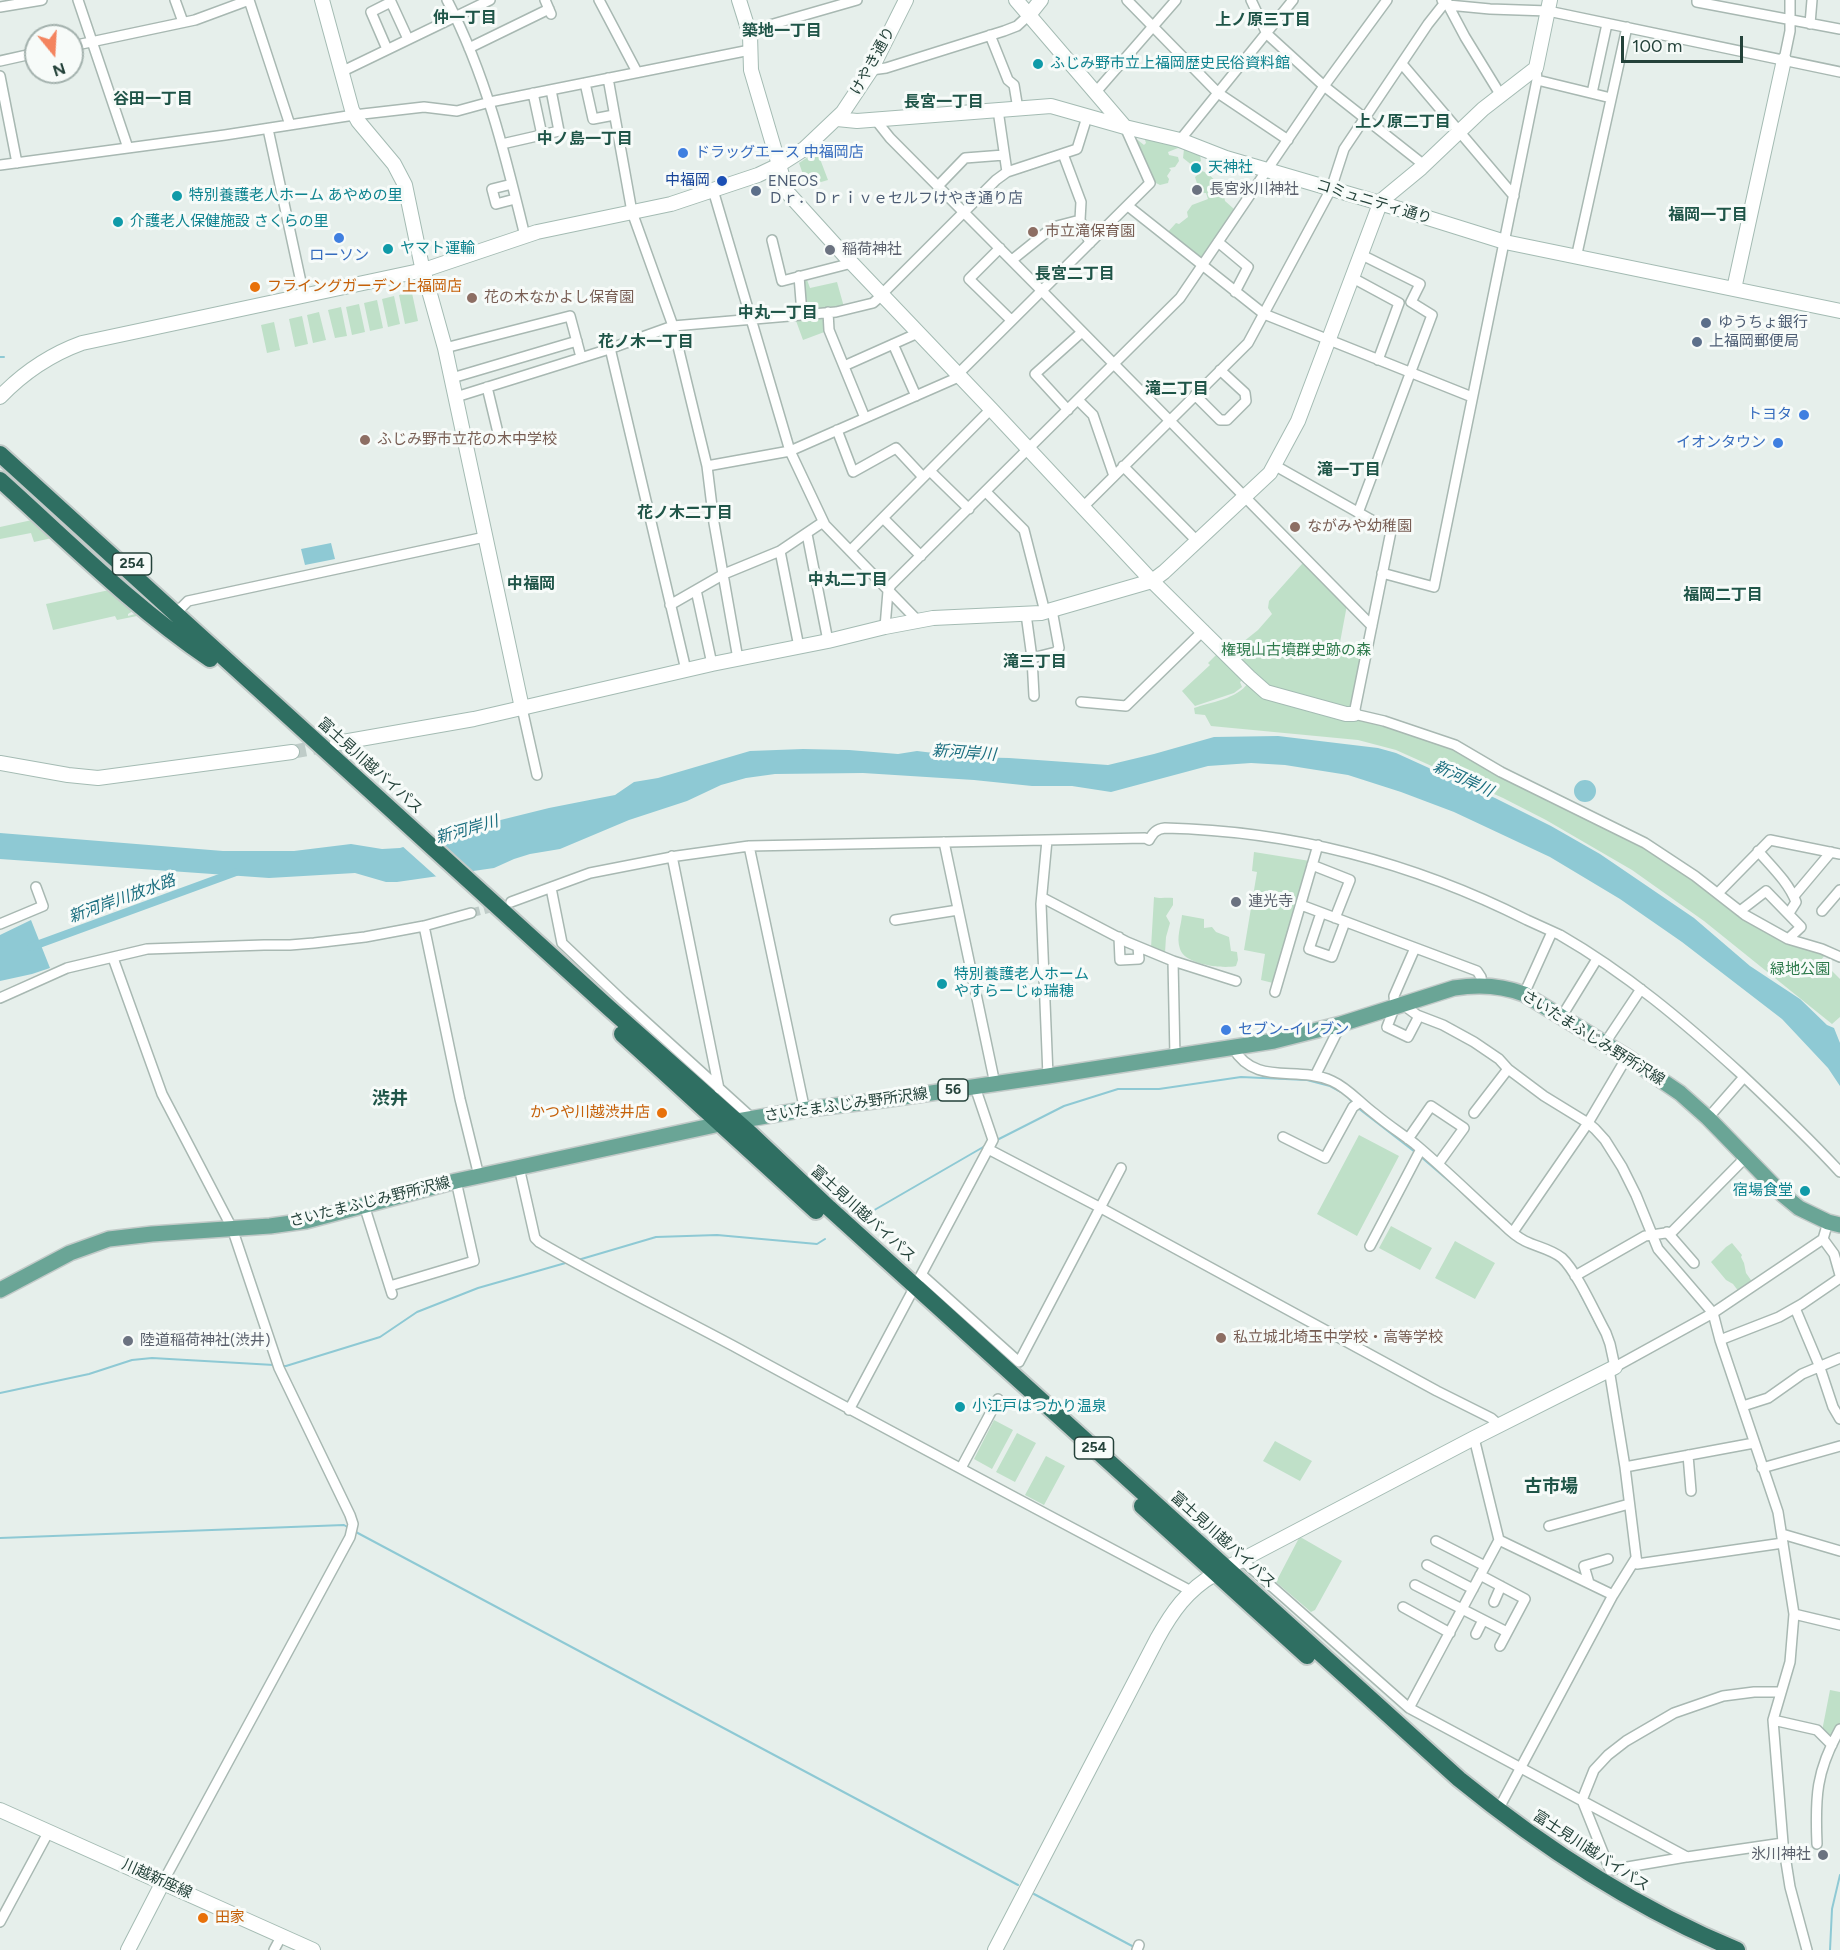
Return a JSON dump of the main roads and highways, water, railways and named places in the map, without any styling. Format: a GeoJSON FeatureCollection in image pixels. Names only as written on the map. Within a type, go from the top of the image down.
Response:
{"type":"FeatureCollection","features":[{"type":"Feature","properties":{"kind":"highway","name":"254"},"geometry":{"type":"LineString","coordinates":[[0,444],[220,646],[259,690]]}},
{"type":"Feature","properties":{"kind":"highway","name":"富士見川越バイパス"},"geometry":{"type":"LineString","coordinates":[[0,454],[55,511],[210,659],[398,822]]}},
{"type":"Feature","properties":{"kind":"highway","name":"富士見川越バイパス"},"geometry":{"type":"LineString","coordinates":[[0,468],[55,511],[259,690],[398,822],[477,903],[720,1124],[916,1286]]}},
{"type":"Feature","properties":{"kind":"highway","name":"254"},"geometry":{"type":"LineString","coordinates":[[0,480],[126,594],[178,638],[210,659]]}},
{"type":"Feature","properties":{"kind":"highway","name":"富士見川越バイパス"},"geometry":{"type":"LineString","coordinates":[[477,903],[745,1120],[916,1286],[1419,1743],[1498,1810],[1555,1853],[1622,1895],[1676,1923],[1737,1950]]}},
{"type":"Feature","properties":{"kind":"highway","name":"富士見川越バイパス"},"geometry":{"type":"LineString","coordinates":[[1229,1568],[1426,1763],[1523,1843],[1598,1893],[1648,1921],[1710,1950]]}},
{"type":"Feature","properties":{"kind":"main road","name":"さいたまふじみ野所沢線"},"geometry":{"type":"LineString","coordinates":[[0,1290],[70,1252],[109,1239],[306,1221],[456,1180],[720,1124],[1274,1041],[1341,1024],[1454,988],[1482,985],[1506,988],[1524,994],[1627,1057],[1680,1093],[1799,1208],[1834,1223]]}},
{"type":"Feature","properties":{"kind":"water"},"geometry":{"type":"Polygon","coordinates":[[[331,543],[335,559],[305,565],[301,549],[331,543]]]}},
{"type":"Feature","properties":{"kind":"water","name":"新河岸川"},"geometry":{"type":"Polygon","coordinates":[[[1278,736],[1378,748],[1396,753],[1495,798],[1600,854],[1694,918],[1750,966],[1800,999],[1827,1025],[1834,1028],[1840,1043],[1840,1086],[1828,1068],[1782,1019],[1682,942],[1620,899],[1550,857],[1454,812],[1401,792],[1348,775],[1285,765],[1251,763],[1208,766],[1111,792],[1072,786],[1032,786],[863,773],[775,774],[746,778],[721,785],[687,801],[629,820],[560,849],[530,854],[494,868],[397,882],[386,882],[355,873],[269,878],[0,859],[0,833],[223,851],[294,851],[351,844],[382,849],[400,848],[444,834],[549,808],[615,795],[634,782],[658,778],[750,751],[803,749],[898,754],[917,751],[967,757],[1108,765],[1214,737],[1278,736]]]}},
{"type":"Feature","properties":{"kind":"water"},"geometry":{"type":"Polygon","coordinates":[[[1585,780],[1593,783],[1596,791],[1593,799],[1585,802],[1577,799],[1574,791],[1577,783],[1585,780]]]}},
{"type":"Feature","properties":{"kind":"water"},"geometry":{"type":"Polygon","coordinates":[[[31,920],[50,968],[0,981],[0,935],[31,920]]]}},
{"type":"Feature","properties":{"kind":"waterway","name":"新河岸川放水路"},"geometry":{"type":"LineString","coordinates":[[31,947],[236,872]]}},
{"type":"Feature","properties":{"kind":"waterway"},"geometry":{"type":"LineString","coordinates":[[995,1141],[1064,1106],[1118,1089],[1159,1089],[1241,1077],[1307,1080],[1330,1086],[1341,1092]]}},
{"type":"Feature","properties":{"kind":"waterway"},"geometry":{"type":"LineString","coordinates":[[1346,1095],[1354,1104]]}},
{"type":"Feature","properties":{"kind":"waterway"},"geometry":{"type":"LineString","coordinates":[[1358,1108],[1415,1152]]}},
{"type":"Feature","properties":{"kind":"waterway"},"geometry":{"type":"LineString","coordinates":[[864,1216],[985,1146]]}},
{"type":"Feature","properties":{"kind":"waterway"},"geometry":{"type":"LineString","coordinates":[[1420,1156],[1470,1199]]}},
{"type":"Feature","properties":{"kind":"waterway"},"geometry":{"type":"LineString","coordinates":[[578,1260],[656,1237],[717,1235],[817,1244],[825,1239]]}},
{"type":"Feature","properties":{"kind":"waterway"},"geometry":{"type":"LineString","coordinates":[[280,1366],[380,1337],[417,1312],[478,1288],[569,1262]]}},
{"type":"Feature","properties":{"kind":"waterway"},"geometry":{"type":"LineString","coordinates":[[1580,1293],[1604,1339]]}},
{"type":"Feature","properties":{"kind":"waterway"},"geometry":{"type":"LineString","coordinates":[[0,1393],[89,1374],[132,1360],[152,1358],[274,1365]]}},
{"type":"Feature","properties":{"kind":"waterway"},"geometry":{"type":"LineString","coordinates":[[0,1538],[344,1525],[349,1528]]}},
{"type":"Feature","properties":{"kind":"waterway"},"geometry":{"type":"LineString","coordinates":[[354,1531],[1018,1885]]}},
{"type":"Feature","properties":{"kind":"waterway"},"geometry":{"type":"LineString","coordinates":[[1830,1950],[1832,1909],[1840,1875]]}},
{"type":"Feature","properties":{"kind":"waterway"},"geometry":{"type":"LineString","coordinates":[[1034,1894],[1134,1947]]}},
{"type":"Feature","properties":{"kind":"tunnel"},"geometry":{"type":"LineString","coordinates":[[292,752],[328,745]]}},
{"type":"Feature","properties":{"kind":"tunnel"},"geometry":{"type":"LineString","coordinates":[[471,913],[498,906]]}},
{"type":"Feature","properties":{"kind":"place","name":"ふじみ野市立上福岡歴史民俗資料館"},"geometry":{"type":"Point","coordinates":[1038,64]}},
{"type":"Feature","properties":{"kind":"place","name":"ドラッグエース 中福岡店"},"geometry":{"type":"Point","coordinates":[683,153]}},
{"type":"Feature","properties":{"kind":"place","name":"天神社"},"geometry":{"type":"Point","coordinates":[1196,168]}},
{"type":"Feature","properties":{"kind":"place","name":"中福岡"},"geometry":{"type":"Point","coordinates":[722,181]}},
{"type":"Feature","properties":{"kind":"place","name":"長宮氷川神社"},"geometry":{"type":"Point","coordinates":[1197,190]}},
{"type":"Feature","properties":{"kind":"place","name":"ENEOS Ｄｒ．Ｄｒｉｖｅセルフけやき通り店"},"geometry":{"type":"Point","coordinates":[756,191]}},
{"type":"Feature","properties":{"kind":"place","name":"特別養護老人ホーム あやめの里"},"geometry":{"type":"Point","coordinates":[177,196]}},
{"type":"Feature","properties":{"kind":"place","name":"介護老人保健施設 さくらの里"},"geometry":{"type":"Point","coordinates":[118,222]}},
{"type":"Feature","properties":{"kind":"place","name":"市立滝保育園"},"geometry":{"type":"Point","coordinates":[1033,232]}},
{"type":"Feature","properties":{"kind":"place","name":"ローソン"},"geometry":{"type":"Point","coordinates":[339,238]}},
{"type":"Feature","properties":{"kind":"place","name":"ヤマト運輸"},"geometry":{"type":"Point","coordinates":[388,249]}},
{"type":"Feature","properties":{"kind":"place","name":"稲荷神社"},"geometry":{"type":"Point","coordinates":[830,250]}},
{"type":"Feature","properties":{"kind":"place","name":"フライングガーデン上福岡店"},"geometry":{"type":"Point","coordinates":[255,287]}},
{"type":"Feature","properties":{"kind":"place","name":"花の木なかよし保育園"},"geometry":{"type":"Point","coordinates":[472,298]}},
{"type":"Feature","properties":{"kind":"place","name":"ゆうちょ銀行"},"geometry":{"type":"Point","coordinates":[1706,323]}},
{"type":"Feature","properties":{"kind":"place","name":"上福岡郵便局"},"geometry":{"type":"Point","coordinates":[1697,342]}},
{"type":"Feature","properties":{"kind":"place","name":"トヨタ"},"geometry":{"type":"Point","coordinates":[1804,415]}},
{"type":"Feature","properties":{"kind":"place","name":"ふじみ野市立花の木中学校"},"geometry":{"type":"Point","coordinates":[365,440]}},
{"type":"Feature","properties":{"kind":"place","name":"イオンタウン"},"geometry":{"type":"Point","coordinates":[1778,443]}},
{"type":"Feature","properties":{"kind":"place","name":"ながみや幼稚園"},"geometry":{"type":"Point","coordinates":[1295,527]}},
{"type":"Feature","properties":{"kind":"place","name":"連光寺"},"geometry":{"type":"Point","coordinates":[1236,902]}},
{"type":"Feature","properties":{"kind":"place","name":"特別養護老人ホーム やすらーじゅ瑞穂"},"geometry":{"type":"Point","coordinates":[942,984]}},
{"type":"Feature","properties":{"kind":"place","name":"セブン-イレブン"},"geometry":{"type":"Point","coordinates":[1226,1030]}},
{"type":"Feature","properties":{"kind":"place","name":"かつや川越渋井店"},"geometry":{"type":"Point","coordinates":[662,1113]}},
{"type":"Feature","properties":{"kind":"place","name":"宿場食堂"},"geometry":{"type":"Point","coordinates":[1805,1191]}},
{"type":"Feature","properties":{"kind":"place","name":"私立城北埼玉中学校・高等学校"},"geometry":{"type":"Point","coordinates":[1221,1338]}},
{"type":"Feature","properties":{"kind":"place","name":"陸道稲荷神社(渋井)"},"geometry":{"type":"Point","coordinates":[128,1341]}},
{"type":"Feature","properties":{"kind":"place","name":"小江戸はつかり温泉"},"geometry":{"type":"Point","coordinates":[960,1407]}},
{"type":"Feature","properties":{"kind":"place","name":"氷川神社"},"geometry":{"type":"Point","coordinates":[1823,1855]}},
{"type":"Feature","properties":{"kind":"place","name":"田家"},"geometry":{"type":"Point","coordinates":[203,1918]}},
{"type":"Feature","properties":{"kind":"district","name":"仲一丁目"},"geometry":{"type":"Point","coordinates":[465,18]}},
{"type":"Feature","properties":{"kind":"district","name":"上ノ原三丁目"},"geometry":{"type":"Point","coordinates":[1263,20]}},
{"type":"Feature","properties":{"kind":"district","name":"築地一丁目"},"geometry":{"type":"Point","coordinates":[782,31]}},
{"type":"Feature","properties":{"kind":"district","name":"谷田一丁目"},"geometry":{"type":"Point","coordinates":[153,99]}},
{"type":"Feature","properties":{"kind":"district","name":"長宮一丁目"},"geometry":{"type":"Point","coordinates":[944,102]}},
{"type":"Feature","properties":{"kind":"district","name":"上ノ原二丁目"},"geometry":{"type":"Point","coordinates":[1403,122]}},
{"type":"Feature","properties":{"kind":"district","name":"中ノ島一丁目"},"geometry":{"type":"Point","coordinates":[585,139]}},
{"type":"Feature","properties":{"kind":"district","name":"福岡一丁目"},"geometry":{"type":"Point","coordinates":[1708,215]}},
{"type":"Feature","properties":{"kind":"district","name":"長宮二丁目"},"geometry":{"type":"Point","coordinates":[1075,274]}},
{"type":"Feature","properties":{"kind":"district","name":"中丸一丁目"},"geometry":{"type":"Point","coordinates":[778,313]}},
{"type":"Feature","properties":{"kind":"district","name":"花ノ木一丁目"},"geometry":{"type":"Point","coordinates":[646,342]}},
{"type":"Feature","properties":{"kind":"district","name":"滝二丁目"},"geometry":{"type":"Point","coordinates":[1177,389]}},
{"type":"Feature","properties":{"kind":"district","name":"滝一丁目"},"geometry":{"type":"Point","coordinates":[1349,470]}},
{"type":"Feature","properties":{"kind":"district","name":"花ノ木二丁目"},"geometry":{"type":"Point","coordinates":[685,513]}},
{"type":"Feature","properties":{"kind":"district","name":"中丸二丁目"},"geometry":{"type":"Point","coordinates":[848,580]}},
{"type":"Feature","properties":{"kind":"district","name":"中福岡"},"geometry":{"type":"Point","coordinates":[531,584]}},
{"type":"Feature","properties":{"kind":"district","name":"福岡二丁目"},"geometry":{"type":"Point","coordinates":[1723,595]}},
{"type":"Feature","properties":{"kind":"district","name":"滝三丁目"},"geometry":{"type":"Point","coordinates":[1035,662]}},
{"type":"Feature","properties":{"kind":"district","name":"渋井"},"geometry":{"type":"Point","coordinates":[390,1099]}},
{"type":"Feature","properties":{"kind":"district","name":"古市場"},"geometry":{"type":"Point","coordinates":[1551,1487]}},
{"type":"Feature","properties":{"kind":"park label","name":"権現山古墳群史跡の森"},"geometry":{"type":"Point","coordinates":[1296,651]}},
{"type":"Feature","properties":{"kind":"park label","name":"緑地公園"},"geometry":{"type":"Point","coordinates":[1800,970]}}]}
